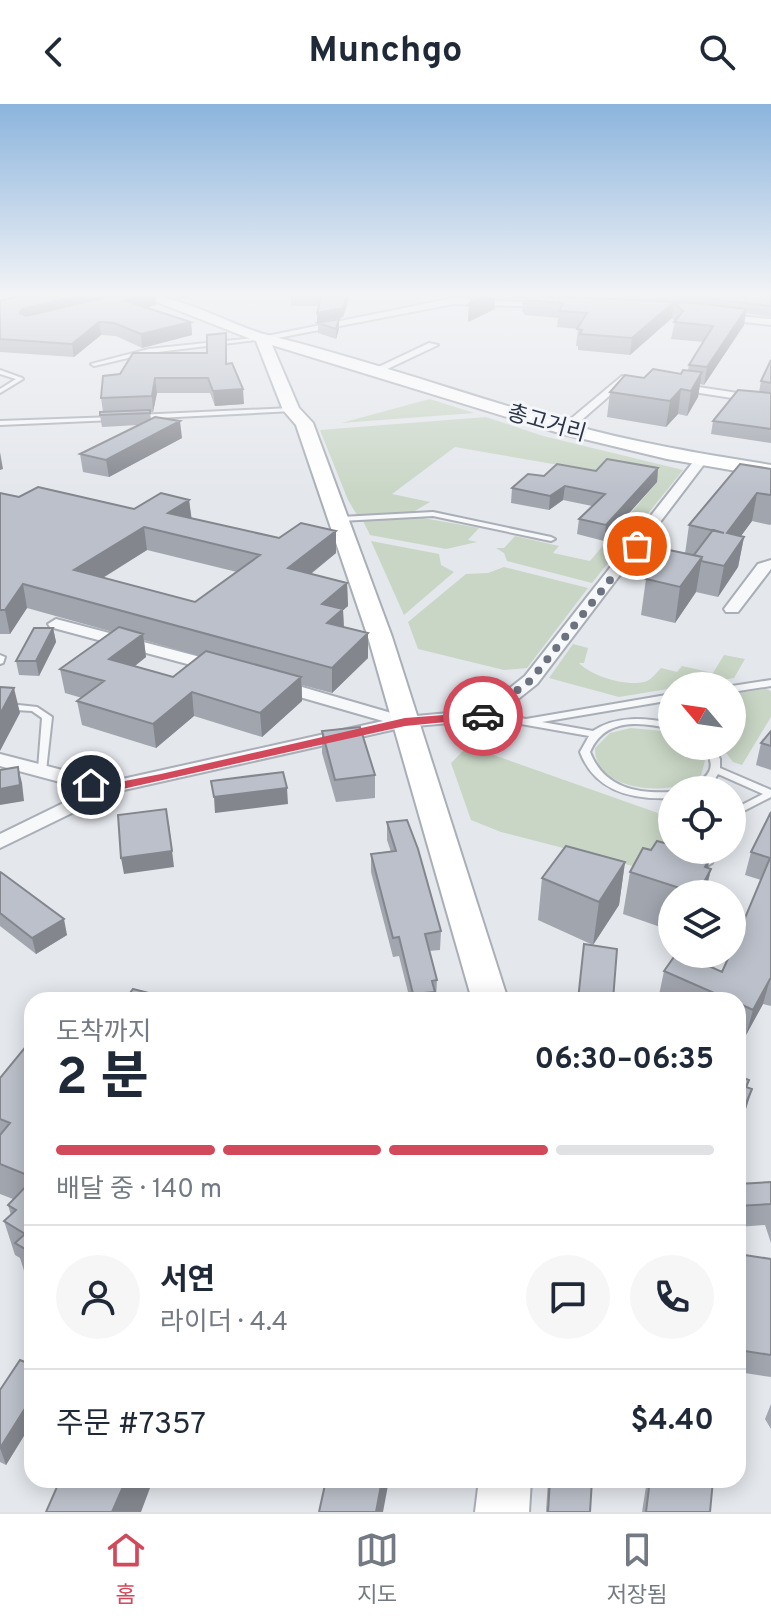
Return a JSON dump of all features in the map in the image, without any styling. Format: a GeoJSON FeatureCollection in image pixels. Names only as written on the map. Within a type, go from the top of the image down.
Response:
{"type":"FeatureCollection","features":[{"type":"Feature","properties":{"kind":"street"},"geometry":{"type":"LineString","coordinates":[[271,361],[291,410],[304,423],[341,519],[397,687],[488,992]]}},
{"type":"Feature","properties":{"kind":"street","name":"총고거리"},"geometry":{"type":"LineString","coordinates":[[344,361],[565,429],[701,460],[771,471]]}},
{"type":"Feature","properties":{"kind":"street"},"geometry":{"type":"LineString","coordinates":[[377,370],[398,361]]}},
{"type":"Feature","properties":{"kind":"street"},"geometry":{"type":"LineString","coordinates":[[565,429],[622,379],[771,401]]}},
{"type":"Feature","properties":{"kind":"street"},"geometry":{"type":"LineString","coordinates":[[0,842],[109,788],[405,722],[487,715],[531,680],[701,460]]}},
{"type":"Feature","properties":{"kind":"street"},"geometry":{"type":"LineString","coordinates":[[732,609],[763,567],[771,564]]}},
{"type":"Feature","properties":{"kind":"street"},"geometry":{"type":"LineString","coordinates":[[56,624],[237,673]]}},
{"type":"Feature","properties":{"kind":"street"},"geometry":{"type":"LineString","coordinates":[[264,681],[405,722]]}},
{"type":"Feature","properties":{"kind":"street"},"geometry":{"type":"LineString","coordinates":[[0,760],[43,769],[73,782],[109,788]]}},
{"type":"Feature","properties":{"kind":"street"},"geometry":{"type":"LineString","coordinates":[[502,1512],[504,1488]]}},
{"type":"Feature","properties":{"kind":"lane"},"geometry":{"type":"LineString","coordinates":[[94,364],[108,361]]}},
{"type":"Feature","properties":{"kind":"lane"},"geometry":{"type":"LineString","coordinates":[[0,372],[20,379],[0,391]]}},
{"type":"Feature","properties":{"kind":"lane"},"geometry":{"type":"LineString","coordinates":[[0,423],[291,410]]}},
{"type":"Feature","properties":{"kind":"lane"},"geometry":{"type":"LineString","coordinates":[[341,519],[433,514],[551,539]]}},
{"type":"Feature","properties":{"kind":"lane"},"geometry":{"type":"LineString","coordinates":[[746,687],[771,683]]}},
{"type":"Feature","properties":{"kind":"lane"},"geometry":{"type":"LineString","coordinates":[[526,722],[658,699]]}},
{"type":"Feature","properties":{"kind":"lane"},"geometry":{"type":"LineString","coordinates":[[0,706],[34,709],[47,717],[43,769]]}},
{"type":"Feature","properties":{"kind":"lane"},"geometry":{"type":"LineString","coordinates":[[487,715],[594,734],[621,723],[658,725]]}},
{"type":"Feature","properties":{"kind":"lane"},"geometry":{"type":"LineString","coordinates":[[594,734],[585,752],[595,773],[625,790],[658,794]]}},
{"type":"Feature","properties":{"kind":"lane"},"geometry":{"type":"LineString","coordinates":[[713,776],[717,760]]}},
{"type":"Feature","properties":{"kind":"lane"},"geometry":{"type":"LineString","coordinates":[[717,770],[771,794]]}},
{"type":"Feature","properties":{"kind":"lane"},"geometry":{"type":"LineString","coordinates":[[746,807],[771,794]]}},
{"type":"Feature","properties":{"kind":"green space"},"geometry":{"type":"Polygon","coordinates":[[[430,399],[474,413],[341,423],[430,399]]]}},
{"type":"Feature","properties":{"kind":"green space"},"geometry":{"type":"Polygon","coordinates":[[[486,417],[543,436],[683,470],[592,583],[507,561],[504,553],[496,548],[504,548],[515,536],[559,546],[553,553],[590,561],[657,482],[455,447],[392,494],[430,502],[413,512],[357,515],[320,430],[486,417]]]}},
{"type":"Feature","properties":{"kind":"green space"},"geometry":{"type":"Polygon","coordinates":[[[423,518],[479,528],[468,540],[477,542],[446,549],[370,535],[363,521],[423,518]]]}},
{"type":"Feature","properties":{"kind":"green space"},"geometry":{"type":"Polygon","coordinates":[[[371,541],[439,554],[441,565],[454,572],[404,615],[371,541]]]}},
{"type":"Feature","properties":{"kind":"green space"},"geometry":{"type":"Polygon","coordinates":[[[504,567],[588,588],[527,668],[504,670],[418,649],[408,622],[466,574],[488,573],[504,567]]]}},
{"type":"Feature","properties":{"kind":"green space"},"geometry":{"type":"Polygon","coordinates":[[[573,644],[588,648],[584,663],[579,663],[611,680],[639,683],[653,677],[661,668],[677,672],[658,672],[658,691],[619,697],[549,678],[573,644]]]}},
{"type":"Feature","properties":{"kind":"green space"},"geometry":{"type":"Polygon","coordinates":[[[724,655],[745,659],[737,672],[714,672],[724,655]]]}},
{"type":"Feature","properties":{"kind":"green space"},"geometry":{"type":"Polygon","coordinates":[[[682,666],[709,672],[677,672],[682,666]]]}},
{"type":"Feature","properties":{"kind":"green space"},"geometry":{"type":"Polygon","coordinates":[[[771,691],[771,717],[746,758],[746,692],[771,691]]]}},
{"type":"Feature","properties":{"kind":"green space"},"geometry":{"type":"Polygon","coordinates":[[[631,728],[658,731],[658,760],[704,760],[701,775],[658,776],[658,788],[621,782],[607,774],[598,763],[595,748],[610,733],[631,728]]]}},
{"type":"Feature","properties":{"kind":"green space"},"geometry":{"type":"Polygon","coordinates":[[[468,746],[658,813],[658,864],[662,864],[656,872],[501,832],[471,820],[451,763],[468,746]]]}},
{"type":"Feature","properties":{"kind":"green space"},"geometry":{"type":"Polygon","coordinates":[[[732,760],[745,760],[742,765],[732,760]]]}},
{"type":"Feature","properties":{"kind":"building"},"geometry":{"type":"Polygon","coordinates":[[[128,361],[226,361],[226,364],[232,363],[243,389],[213,391],[208,378],[155,378],[152,396],[101,398],[103,376],[120,374],[128,361]]]}},
{"type":"Feature","properties":{"kind":"building"},"geometry":{"type":"Polygon","coordinates":[[[692,361],[711,361],[707,367],[689,365],[692,361]]]}},
{"type":"Feature","properties":{"kind":"building"},"geometry":{"type":"Polygon","coordinates":[[[771,361],[771,361],[771,383],[761,381],[771,361]]]}},
{"type":"Feature","properties":{"kind":"building"},"geometry":{"type":"Polygon","coordinates":[[[653,369],[681,374],[683,370],[702,372],[691,391],[681,389],[670,401],[610,392],[625,375],[644,378],[653,369]]]}},
{"type":"Feature","properties":{"kind":"building"},"geometry":{"type":"Polygon","coordinates":[[[738,390],[771,393],[771,429],[713,421],[738,390]]]}},
{"type":"Feature","properties":{"kind":"building"},"geometry":{"type":"Polygon","coordinates":[[[150,410],[150,413],[100,415],[100,412],[150,410]]]}},
{"type":"Feature","properties":{"kind":"building"},"geometry":{"type":"Polygon","coordinates":[[[155,417],[180,421],[106,460],[80,454],[155,417]]]}},
{"type":"Feature","properties":{"kind":"building"},"geometry":{"type":"Polygon","coordinates":[[[607,459],[658,468],[606,525],[579,519],[605,494],[565,486],[550,496],[512,488],[528,474],[544,476],[557,464],[596,471],[607,459]]]}},
{"type":"Feature","properties":{"kind":"building"},"geometry":{"type":"Polygon","coordinates":[[[740,464],[771,469],[771,495],[757,493],[727,533],[744,537],[724,566],[701,561],[702,557],[694,555],[713,530],[689,525],[740,464]]]}},
{"type":"Feature","properties":{"kind":"building"},"geometry":{"type":"Polygon","coordinates":[[[38,487],[134,509],[161,493],[189,500],[168,513],[279,538],[301,523],[336,531],[288,568],[347,583],[322,604],[343,609],[327,623],[368,633],[332,668],[23,584],[5,610],[0,610],[0,493],[19,497],[38,487]],[[144,527],[74,570],[195,602],[260,555],[144,527]]]}},
{"type":"Feature","properties":{"kind":"building"},"geometry":{"type":"Polygon","coordinates":[[[669,550],[702,557],[680,587],[646,579],[669,550]]]}},
{"type":"Feature","properties":{"kind":"building"},"geometry":{"type":"Polygon","coordinates":[[[119,627],[143,634],[109,659],[173,677],[206,651],[301,677],[260,713],[192,692],[153,724],[77,701],[104,681],[60,669],[119,627]]]}},
{"type":"Feature","properties":{"kind":"building"},"geometry":{"type":"Polygon","coordinates":[[[34,628],[53,628],[36,661],[16,661],[34,628]]]}},
{"type":"Feature","properties":{"kind":"building"},"geometry":{"type":"Polygon","coordinates":[[[0,687],[14,688],[0,714],[0,687]]]}},
{"type":"Feature","properties":{"kind":"building"},"geometry":{"type":"Polygon","coordinates":[[[360,727],[375,775],[335,780],[322,731],[360,727]]]}},
{"type":"Feature","properties":{"kind":"building"},"geometry":{"type":"Polygon","coordinates":[[[771,731],[771,746],[761,743],[771,731]]]}},
{"type":"Feature","properties":{"kind":"building"},"geometry":{"type":"Polygon","coordinates":[[[18,767],[20,785],[0,789],[0,770],[18,767]]]}},
{"type":"Feature","properties":{"kind":"building"},"geometry":{"type":"Polygon","coordinates":[[[283,772],[287,788],[214,797],[211,781],[283,772]]]}},
{"type":"Feature","properties":{"kind":"building"},"geometry":{"type":"Polygon","coordinates":[[[166,809],[172,851],[121,858],[118,815],[166,809]]]}},
{"type":"Feature","properties":{"kind":"building"},"geometry":{"type":"Polygon","coordinates":[[[771,812],[771,979],[753,1010],[746,1007],[746,992],[712,992],[664,971],[666,968],[713,968],[722,972],[724,968],[746,968],[746,915],[770,858],[751,852],[771,812]]]}},
{"type":"Feature","properties":{"kind":"building"},"geometry":{"type":"Polygon","coordinates":[[[407,820],[418,849],[441,931],[425,934],[437,980],[432,981],[435,992],[413,992],[399,937],[393,938],[371,854],[396,851],[387,822],[407,820]]]}},
{"type":"Feature","properties":{"kind":"building"},"geometry":{"type":"Polygon","coordinates":[[[658,841],[658,864],[706,864],[705,867],[711,869],[705,880],[658,881],[630,872],[643,848],[651,850],[658,841]]]}},
{"type":"Feature","properties":{"kind":"building"},"geometry":{"type":"Polygon","coordinates":[[[566,846],[625,862],[599,902],[542,878],[566,846]]]}},
{"type":"Feature","properties":{"kind":"building"},"geometry":{"type":"Polygon","coordinates":[[[0,872],[64,919],[32,938],[0,913],[0,872]]]}},
{"type":"Feature","properties":{"kind":"building"},"geometry":{"type":"Polygon","coordinates":[[[584,944],[617,949],[614,992],[579,992],[584,944]]]}},
{"type":"Feature","properties":{"kind":"building"},"geometry":{"type":"Polygon","coordinates":[[[24,1049],[24,1174],[0,1164],[0,1135],[10,1123],[0,1119],[0,1078],[24,1049]]]}},
{"type":"Feature","properties":{"kind":"building"},"geometry":{"type":"Polygon","coordinates":[[[746,1087],[752,1089],[746,1104],[746,1087]]]}},
{"type":"Feature","properties":{"kind":"building"},"geometry":{"type":"Polygon","coordinates":[[[771,1182],[771,1204],[746,1206],[746,1184],[771,1182]]]}},
{"type":"Feature","properties":{"kind":"building"},"geometry":{"type":"Polygon","coordinates":[[[24,1188],[24,1233],[4,1221],[16,1210],[8,1205],[24,1188]]]}},
{"type":"Feature","properties":{"kind":"building"},"geometry":{"type":"Polygon","coordinates":[[[24,1235],[24,1248],[15,1243],[24,1235]]]}},
{"type":"Feature","properties":{"kind":"building"},"geometry":{"type":"Polygon","coordinates":[[[746,1255],[771,1259],[771,1355],[746,1351],[746,1255]]]}},
{"type":"Feature","properties":{"kind":"building"},"geometry":{"type":"Polygon","coordinates":[[[20,1360],[24,1362],[24,1410],[0,1448],[0,1390],[20,1360]]]}},
{"type":"Feature","properties":{"kind":"building"},"geometry":{"type":"Polygon","coordinates":[[[56,1488],[122,1488],[112,1512],[46,1512],[56,1488]]]}},
{"type":"Feature","properties":{"kind":"building"},"geometry":{"type":"Polygon","coordinates":[[[324,1488],[380,1488],[376,1512],[319,1512],[324,1488]]]}},
{"type":"Feature","properties":{"kind":"building"},"geometry":{"type":"Polygon","coordinates":[[[550,1488],[592,1488],[590,1512],[548,1512],[550,1488]]]}},
{"type":"Feature","properties":{"kind":"building"},"geometry":{"type":"Polygon","coordinates":[[[649,1488],[712,1488],[710,1512],[646,1512],[649,1488]]]}},
{"type":"Feature","properties":{"kind":"way so far"},"geometry":{"type":"LineString","coordinates":[[483,716],[531,680],[637,546]]}},
{"type":"Feature","properties":{"kind":"route"},"geometry":{"type":"LineString","coordinates":[[91,785],[109,788],[161,778],[405,722],[483,716]]}}]}
